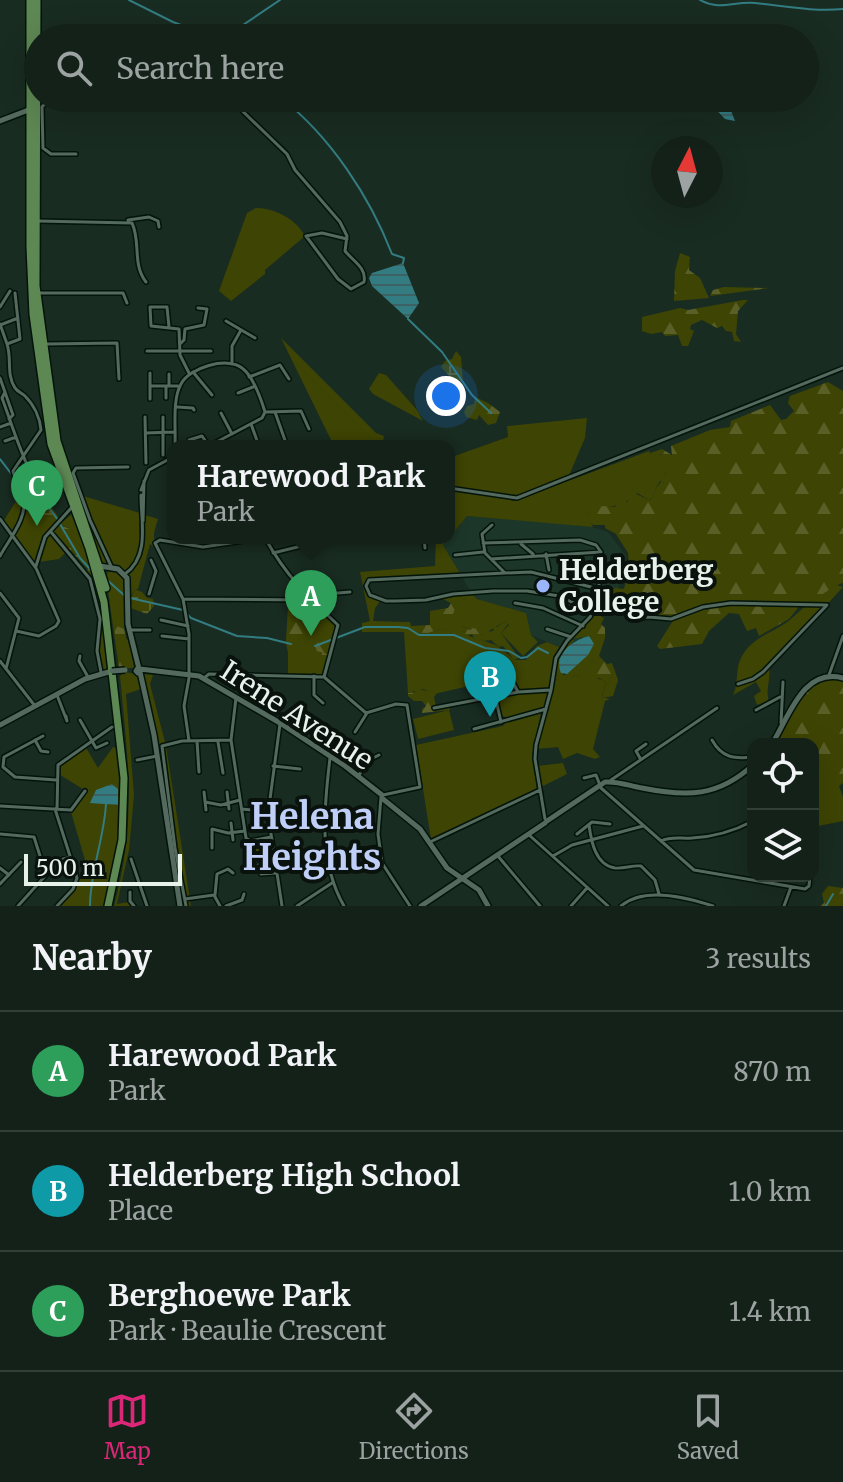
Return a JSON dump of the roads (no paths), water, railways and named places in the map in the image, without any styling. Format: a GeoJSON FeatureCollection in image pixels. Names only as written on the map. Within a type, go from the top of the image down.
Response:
{"type":"FeatureCollection","features":[{"type":"Feature","properties":{"kind":"main road"},"geometry":{"type":"LineString","coordinates":[[30,0],[31,24]]}},
{"type":"Feature","properties":{"kind":"main road"},"geometry":{"type":"LineString","coordinates":[[35,24],[37,0]]}},
{"type":"Feature","properties":{"kind":"main road"},"geometry":{"type":"LineString","coordinates":[[35,112],[33,203],[43,345],[60,452],[103,578],[113,633],[129,796],[123,861],[110,906]]}},
{"type":"Feature","properties":{"kind":"main road"},"geometry":{"type":"LineString","coordinates":[[34,220],[31,297],[49,433],[72,512],[96,571],[107,619],[124,778],[122,840],[110,906]]}},
{"type":"Feature","properties":{"kind":"main road"},"geometry":{"type":"LineString","coordinates":[[30,271],[36,255]]}},
{"type":"Feature","properties":{"kind":"street"},"geometry":{"type":"LineString","coordinates":[[0,121],[24,109]]}},
{"type":"Feature","properties":{"kind":"street"},"geometry":{"type":"LineString","coordinates":[[42,112],[43,148],[51,154],[76,154]]}},
{"type":"Feature","properties":{"kind":"street"},"geometry":{"type":"LineString","coordinates":[[244,112],[287,154],[295,170],[340,222],[347,239],[345,251],[363,270],[365,279],[351,289],[338,279],[306,236],[322,233],[347,239]]}},
{"type":"Feature","properties":{"kind":"street"},"geometry":{"type":"LineString","coordinates":[[34,220],[152,218],[158,221],[159,227]]}},
{"type":"Feature","properties":{"kind":"street"},"geometry":{"type":"LineString","coordinates":[[34,220],[132,223],[138,268],[146,282]]}},
{"type":"Feature","properties":{"kind":"street"},"geometry":{"type":"LineString","coordinates":[[0,307],[13,292],[21,338],[7,344]]}},
{"type":"Feature","properties":{"kind":"street"},"geometry":{"type":"LineString","coordinates":[[37,293],[123,293],[127,303]]}},
{"type":"Feature","properties":{"kind":"street"},"geometry":{"type":"LineString","coordinates":[[169,327],[168,308],[150,307],[150,326],[178,328],[179,351],[192,373],[212,395]]}},
{"type":"Feature","properties":{"kind":"street"},"geometry":{"type":"LineString","coordinates":[[180,344],[184,341],[186,328],[204,325],[207,309],[198,308]]}},
{"type":"Feature","properties":{"kind":"street"},"geometry":{"type":"LineString","coordinates":[[0,556],[21,518],[24,504],[13,471],[41,434],[40,421],[27,398],[15,387],[8,367],[10,354],[0,324],[18,318]]}},
{"type":"Feature","properties":{"kind":"street"},"geometry":{"type":"LineString","coordinates":[[226,321],[255,338]]}},
{"type":"Feature","properties":{"kind":"street"},"geometry":{"type":"LineString","coordinates":[[232,364],[232,346],[241,330]]}},
{"type":"Feature","properties":{"kind":"street"},"geometry":{"type":"LineString","coordinates":[[43,345],[117,343],[119,379]]}},
{"type":"Feature","properties":{"kind":"street"},"geometry":{"type":"LineString","coordinates":[[147,351],[211,351]]}},
{"type":"Feature","properties":{"kind":"street"},"geometry":{"type":"LineString","coordinates":[[175,440],[180,386],[192,373],[232,364],[243,369],[249,377],[265,412],[263,417],[221,440]]}},
{"type":"Feature","properties":{"kind":"street"},"geometry":{"type":"LineString","coordinates":[[249,377],[273,366],[282,366],[289,379]]}},
{"type":"Feature","properties":{"kind":"street"},"geometry":{"type":"LineString","coordinates":[[455,489],[515,499],[843,368]]}},
{"type":"Feature","properties":{"kind":"street"},"geometry":{"type":"LineString","coordinates":[[150,373],[150,399]]}},
{"type":"Feature","properties":{"kind":"street"},"geometry":{"type":"LineString","coordinates":[[166,398],[169,374]]}},
{"type":"Feature","properties":{"kind":"street"},"geometry":{"type":"LineString","coordinates":[[0,427],[13,415],[1,381]]}},
{"type":"Feature","properties":{"kind":"street"},"geometry":{"type":"LineString","coordinates":[[150,386],[180,386]]}},
{"type":"Feature","properties":{"kind":"street"},"geometry":{"type":"LineString","coordinates":[[238,393],[254,387]]}},
{"type":"Feature","properties":{"kind":"street"},"geometry":{"type":"LineString","coordinates":[[177,407],[194,410]]}},
{"type":"Feature","properties":{"kind":"street"},"geometry":{"type":"LineString","coordinates":[[265,412],[301,411],[309,429]]}},
{"type":"Feature","properties":{"kind":"street"},"geometry":{"type":"LineString","coordinates":[[275,412],[285,440]]}},
{"type":"Feature","properties":{"kind":"street"},"geometry":{"type":"LineString","coordinates":[[221,413],[232,434]]}},
{"type":"Feature","properties":{"kind":"street"},"geometry":{"type":"LineString","coordinates":[[145,417],[146,463]]}},
{"type":"Feature","properties":{"kind":"street"},"geometry":{"type":"LineString","coordinates":[[163,417],[163,455]]}},
{"type":"Feature","properties":{"kind":"street"},"geometry":{"type":"LineString","coordinates":[[10,421],[40,489],[46,494]]}},
{"type":"Feature","properties":{"kind":"street"},"geometry":{"type":"LineString","coordinates":[[251,424],[257,440]]}},
{"type":"Feature","properties":{"kind":"street"},"geometry":{"type":"LineString","coordinates":[[146,433],[176,432]]}},
{"type":"Feature","properties":{"kind":"street"},"geometry":{"type":"LineString","coordinates":[[5,441],[16,437]]}},
{"type":"Feature","properties":{"kind":"street"},"geometry":{"type":"LineString","coordinates":[[142,518],[144,478],[153,467],[167,460]]}},
{"type":"Feature","properties":{"kind":"street"},"geometry":{"type":"LineString","coordinates":[[111,568],[73,473],[76,468],[128,467]]}},
{"type":"Feature","properties":{"kind":"street"},"geometry":{"type":"LineString","coordinates":[[21,472],[26,476],[43,470]]}},
{"type":"Feature","properties":{"kind":"street"},"geometry":{"type":"LineString","coordinates":[[142,518],[144,478]]}},
{"type":"Feature","properties":{"kind":"street"},"geometry":{"type":"LineString","coordinates":[[125,574],[141,555],[144,478]]}},
{"type":"Feature","properties":{"kind":"street"},"geometry":{"type":"LineString","coordinates":[[35,567],[43,539],[72,512]]}},
{"type":"Feature","properties":{"kind":"street"},"geometry":{"type":"LineString","coordinates":[[0,519],[35,567],[59,623],[39,636],[16,631]]}},
{"type":"Feature","properties":{"kind":"street"},"geometry":{"type":"LineString","coordinates":[[492,525],[483,533],[485,551],[505,573]]}},
{"type":"Feature","properties":{"kind":"street"},"geometry":{"type":"LineString","coordinates":[[51,532],[90,579],[100,619],[97,656],[102,672]]}},
{"type":"Feature","properties":{"kind":"street"},"geometry":{"type":"LineString","coordinates":[[483,543],[582,540],[600,550]]}},
{"type":"Feature","properties":{"kind":"street"},"geometry":{"type":"LineString","coordinates":[[167,542],[157,541],[155,546],[183,599],[188,626],[189,676],[184,708],[189,741]]}},
{"type":"Feature","properties":{"kind":"street"},"geometry":{"type":"LineString","coordinates":[[519,543],[533,554]]}},
{"type":"Feature","properties":{"kind":"street"},"geometry":{"type":"LineString","coordinates":[[180,544],[203,547],[223,544]]}},
{"type":"Feature","properties":{"kind":"street"},"geometry":{"type":"LineString","coordinates":[[268,544],[282,569],[308,599],[339,627],[324,677]]}},
{"type":"Feature","properties":{"kind":"street"},"geometry":{"type":"LineString","coordinates":[[273,553],[310,544]]}},
{"type":"Feature","properties":{"kind":"street"},"geometry":{"type":"LineString","coordinates":[[425,544],[425,548]]}},
{"type":"Feature","properties":{"kind":"street"},"geometry":{"type":"LineString","coordinates":[[491,559],[600,550]]}},
{"type":"Feature","properties":{"kind":"street"},"geometry":{"type":"LineString","coordinates":[[545,820],[535,752],[556,658],[595,610],[600,550]]}},
{"type":"Feature","properties":{"kind":"street"},"geometry":{"type":"LineString","coordinates":[[455,555],[485,551]]}},
{"type":"Feature","properties":{"kind":"street"},"geometry":{"type":"LineString","coordinates":[[546,554],[549,570]]}},
{"type":"Feature","properties":{"kind":"street"},"geometry":{"type":"LineString","coordinates":[[149,594],[156,573],[151,560]]}},
{"type":"Feature","properties":{"kind":"street"},"geometry":{"type":"LineString","coordinates":[[100,566],[125,574],[129,585],[129,630],[154,756]]}},
{"type":"Feature","properties":{"kind":"street"},"geometry":{"type":"LineString","coordinates":[[103,578],[111,568]]}},
{"type":"Feature","properties":{"kind":"street"},"geometry":{"type":"LineString","coordinates":[[156,573],[168,570]]}},
{"type":"Feature","properties":{"kind":"street"},"geometry":{"type":"LineString","coordinates":[[595,610],[588,610],[559,596],[520,591],[386,601],[370,595],[366,586],[369,580],[531,572],[599,589]]}},
{"type":"Feature","properties":{"kind":"street"},"geometry":{"type":"LineString","coordinates":[[315,605],[326,594],[350,592]]}},
{"type":"Feature","properties":{"kind":"street"},"geometry":{"type":"LineString","coordinates":[[0,593],[18,615],[6,669]]}},
{"type":"Feature","properties":{"kind":"street"},"geometry":{"type":"LineString","coordinates":[[183,599],[308,599]]}},
{"type":"Feature","properties":{"kind":"street"},"geometry":{"type":"LineString","coordinates":[[515,603],[543,608],[583,626]]}},
{"type":"Feature","properties":{"kind":"street"},"geometry":{"type":"LineString","coordinates":[[630,619],[671,619],[703,607],[737,603],[827,605],[763,672],[738,684]]}},
{"type":"Feature","properties":{"kind":"street"},"geometry":{"type":"LineString","coordinates":[[588,610],[590,617]]}},
{"type":"Feature","properties":{"kind":"street"},"geometry":{"type":"LineString","coordinates":[[161,620],[188,626]]}},
{"type":"Feature","properties":{"kind":"street"},"geometry":{"type":"LineString","coordinates":[[547,629],[571,637]]}},
{"type":"Feature","properties":{"kind":"street"},"geometry":{"type":"LineString","coordinates":[[129,630],[150,630]]}},
{"type":"Feature","properties":{"kind":"street"},"geometry":{"type":"LineString","coordinates":[[162,636],[189,639]]}},
{"type":"Feature","properties":{"kind":"street"},"geometry":{"type":"LineString","coordinates":[[829,675],[843,636]]}},
{"type":"Feature","properties":{"kind":"street"},"geometry":{"type":"LineString","coordinates":[[80,656],[79,661],[88,677]]}},
{"type":"Feature","properties":{"kind":"street"},"geometry":{"type":"LineString","coordinates":[[0,661],[35,706]]}},
{"type":"Feature","properties":{"kind":"street","name":"Irene Avenue"},"geometry":{"type":"LineString","coordinates":[[0,725],[102,672],[138,671],[203,679],[280,723],[358,776],[420,829],[447,868],[479,890],[488,906]]}},
{"type":"Feature","properties":{"kind":"street"},"geometry":{"type":"LineString","coordinates":[[468,678],[506,671],[518,692]]}},
{"type":"Feature","properties":{"kind":"street"},"geometry":{"type":"LineString","coordinates":[[203,679],[209,674],[324,677],[367,713]]}},
{"type":"Feature","properties":{"kind":"street"},"geometry":{"type":"LineString","coordinates":[[776,738],[806,686],[816,678],[829,675],[843,678]]}},
{"type":"Feature","properties":{"kind":"street"},"geometry":{"type":"LineString","coordinates":[[314,676],[315,696],[323,703]]}},
{"type":"Feature","properties":{"kind":"street"},"geometry":{"type":"LineString","coordinates":[[475,683],[510,677]]}},
{"type":"Feature","properties":{"kind":"street"},"geometry":{"type":"LineString","coordinates":[[783,682],[780,697],[783,727]]}},
{"type":"Feature","properties":{"kind":"street"},"geometry":{"type":"LineString","coordinates":[[434,708],[518,692],[551,690]]}},
{"type":"Feature","properties":{"kind":"street"},"geometry":{"type":"LineString","coordinates":[[56,694],[66,716]]}},
{"type":"Feature","properties":{"kind":"street"},"geometry":{"type":"LineString","coordinates":[[495,696],[502,720]]}},
{"type":"Feature","properties":{"kind":"street"},"geometry":{"type":"LineString","coordinates":[[756,710],[780,697]]}},
{"type":"Feature","properties":{"kind":"street"},"geometry":{"type":"LineString","coordinates":[[236,698],[231,740],[245,831],[249,840],[271,837]]}},
{"type":"Feature","properties":{"kind":"street"},"geometry":{"type":"LineString","coordinates":[[355,732],[367,713],[396,704],[407,705],[420,786],[417,790],[384,799],[380,847],[385,869],[410,906]]}},
{"type":"Feature","properties":{"kind":"street"},"geometry":{"type":"LineString","coordinates":[[421,906],[545,820],[608,782],[717,708]]}},
{"type":"Feature","properties":{"kind":"street"},"geometry":{"type":"LineString","coordinates":[[474,729],[546,709]]}},
{"type":"Feature","properties":{"kind":"street"},"geometry":{"type":"LineString","coordinates":[[80,720],[98,749],[107,743]]}},
{"type":"Feature","properties":{"kind":"street"},"geometry":{"type":"LineString","coordinates":[[280,723],[268,812],[282,906]]}},
{"type":"Feature","properties":{"kind":"street"},"geometry":{"type":"LineString","coordinates":[[57,906],[77,880],[56,809],[59,764],[112,727]]}},
{"type":"Feature","properties":{"kind":"street"},"geometry":{"type":"LineString","coordinates":[[43,736],[2,761],[5,770],[15,777],[56,780]]}},
{"type":"Feature","properties":{"kind":"street"},"geometry":{"type":"LineString","coordinates":[[35,740],[41,751],[48,752]]}},
{"type":"Feature","properties":{"kind":"street"},"geometry":{"type":"LineString","coordinates":[[218,740],[223,773]]}},
{"type":"Feature","properties":{"kind":"street"},"geometry":{"type":"LineString","coordinates":[[183,906],[162,774],[162,749],[164,744],[231,740]]}},
{"type":"Feature","properties":{"kind":"street"},"geometry":{"type":"LineString","coordinates":[[712,740],[719,752],[728,757],[747,757]]}},
{"type":"Feature","properties":{"kind":"street"},"geometry":{"type":"LineString","coordinates":[[197,741],[199,772]]}},
{"type":"Feature","properties":{"kind":"street"},"geometry":{"type":"LineString","coordinates":[[641,760],[636,751],[646,744]]}},
{"type":"Feature","properties":{"kind":"street"},"geometry":{"type":"LineString","coordinates":[[149,749],[162,774]]}},
{"type":"Feature","properties":{"kind":"street"},"geometry":{"type":"LineString","coordinates":[[358,776],[372,757],[379,755]]}},
{"type":"Feature","properties":{"kind":"street"},"geometry":{"type":"LineString","coordinates":[[137,760],[154,756]]}},
{"type":"Feature","properties":{"kind":"street"},"geometry":{"type":"LineString","coordinates":[[331,756],[323,827],[332,883],[344,906]]}},
{"type":"Feature","properties":{"kind":"street"},"geometry":{"type":"LineString","coordinates":[[273,766],[300,769]]}},
{"type":"Feature","properties":{"kind":"street"},"geometry":{"type":"LineString","coordinates":[[608,782],[668,793],[696,793],[721,788],[747,770]]}},
{"type":"Feature","properties":{"kind":"street"},"geometry":{"type":"LineString","coordinates":[[584,778],[595,775],[600,785],[695,870],[747,879]]}},
{"type":"Feature","properties":{"kind":"street"},"geometry":{"type":"LineString","coordinates":[[430,842],[540,790]]}},
{"type":"Feature","properties":{"kind":"street"},"geometry":{"type":"LineString","coordinates":[[0,806],[72,809],[85,791]]}},
{"type":"Feature","properties":{"kind":"street"},"geometry":{"type":"LineString","coordinates":[[204,792],[206,810]]}},
{"type":"Feature","properties":{"kind":"street"},"geometry":{"type":"LineString","coordinates":[[227,792],[229,809]]}},
{"type":"Feature","properties":{"kind":"street"},"geometry":{"type":"LineString","coordinates":[[205,802],[220,805],[240,800]]}},
{"type":"Feature","properties":{"kind":"street"},"geometry":{"type":"LineString","coordinates":[[242,809],[268,812],[323,827]]}},
{"type":"Feature","properties":{"kind":"street"},"geometry":{"type":"LineString","coordinates":[[577,834],[594,822],[610,824]]}},
{"type":"Feature","properties":{"kind":"street"},"geometry":{"type":"LineString","coordinates":[[231,823],[233,840]]}},
{"type":"Feature","properties":{"kind":"street"},"geometry":{"type":"LineString","coordinates":[[661,841],[734,831],[747,824]]}},
{"type":"Feature","properties":{"kind":"street"},"geometry":{"type":"LineString","coordinates":[[553,856],[569,847],[644,826]]}},
{"type":"Feature","properties":{"kind":"street"},"geometry":{"type":"LineString","coordinates":[[588,828],[598,856],[608,866],[636,865],[645,869],[655,880],[659,894]]}},
{"type":"Feature","properties":{"kind":"street"},"geometry":{"type":"LineString","coordinates":[[212,848],[211,829],[245,831]]}},
{"type":"Feature","properties":{"kind":"street"},"geometry":{"type":"LineString","coordinates":[[0,834],[33,836],[44,865],[46,877],[18,906]]}},
{"type":"Feature","properties":{"kind":"street"},"geometry":{"type":"LineString","coordinates":[[528,834],[608,906]]}},
{"type":"Feature","properties":{"kind":"street"},"geometry":{"type":"LineString","coordinates":[[328,855],[380,847]]}},
{"type":"Feature","properties":{"kind":"street"},"geometry":{"type":"LineString","coordinates":[[497,855],[540,906]]}},
{"type":"Feature","properties":{"kind":"street"},"geometry":{"type":"LineString","coordinates":[[44,865],[70,857]]}},
{"type":"Feature","properties":{"kind":"street"},"geometry":{"type":"LineString","coordinates":[[130,892],[130,901],[134,906],[146,904],[131,859]]}},
{"type":"Feature","properties":{"kind":"street"},"geometry":{"type":"LineString","coordinates":[[0,884],[21,862]]}},
{"type":"Feature","properties":{"kind":"street"},"geometry":{"type":"LineString","coordinates":[[258,865],[261,874],[277,872]]}},
{"type":"Feature","properties":{"kind":"street"},"geometry":{"type":"LineString","coordinates":[[0,868],[9,875]]}},
{"type":"Feature","properties":{"kind":"street"},"geometry":{"type":"LineString","coordinates":[[220,906],[215,895],[217,874],[228,869],[233,873]]}},
{"type":"Feature","properties":{"kind":"street"},"geometry":{"type":"LineString","coordinates":[[762,882],[805,889],[809,882]]}},
{"type":"Feature","properties":{"kind":"street"},"geometry":{"type":"LineString","coordinates":[[297,906],[332,883]]}},
{"type":"Feature","properties":{"kind":"street"},"geometry":{"type":"LineString","coordinates":[[179,884],[185,899],[183,906]]}},
{"type":"Feature","properties":{"kind":"street"},"geometry":{"type":"LineString","coordinates":[[571,906],[587,887]]}},
{"type":"Feature","properties":{"kind":"street"},"geometry":{"type":"LineString","coordinates":[[784,906],[791,887]]}},
{"type":"Feature","properties":{"kind":"street"},"geometry":{"type":"LineString","coordinates":[[226,906],[242,900],[244,894]]}},
{"type":"Feature","properties":{"kind":"street"},"geometry":{"type":"LineString","coordinates":[[621,906],[632,899],[659,894],[713,906]]}},
{"type":"Feature","properties":{"kind":"street"},"geometry":{"type":"LineString","coordinates":[[185,899],[215,895]]}},
{"type":"Feature","properties":{"kind":"water"},"geometry":{"type":"Polygon","coordinates":[[[718,112],[731,112],[735,121],[725,119],[718,112]]]}},
{"type":"Feature","properties":{"kind":"water"},"geometry":{"type":"Polygon","coordinates":[[[403,263],[419,303],[408,319],[372,286],[369,278],[372,273],[403,263]]]}},
{"type":"Feature","properties":{"kind":"water"},"geometry":{"type":"Polygon","coordinates":[[[589,636],[594,644],[588,655],[567,674],[561,673],[562,654],[577,641],[589,636]]]}},
{"type":"Feature","properties":{"kind":"water"},"geometry":{"type":"Polygon","coordinates":[[[112,784],[118,789],[118,805],[90,803],[96,790],[112,784]]]}},
{"type":"Feature","properties":{"kind":"waterway"},"geometry":{"type":"LineString","coordinates":[[129,0],[178,24]]}},
{"type":"Feature","properties":{"kind":"waterway"},"geometry":{"type":"LineString","coordinates":[[244,24],[280,0]]}},
{"type":"Feature","properties":{"kind":"waterway"},"geometry":{"type":"LineString","coordinates":[[700,0],[720,5],[748,3],[843,9]]}},
{"type":"Feature","properties":{"kind":"waterway"},"geometry":{"type":"LineString","coordinates":[[298,112],[347,169],[372,211],[392,254],[404,258],[403,263]]}},
{"type":"Feature","properties":{"kind":"waterway"},"geometry":{"type":"LineString","coordinates":[[408,319],[442,352],[472,395],[491,413]]}},
{"type":"Feature","properties":{"kind":"waterway"},"geometry":{"type":"LineString","coordinates":[[0,459],[13,476]]}},
{"type":"Feature","properties":{"kind":"waterway"},"geometry":{"type":"LineString","coordinates":[[19,484],[50,509],[58,520]]}},
{"type":"Feature","properties":{"kind":"waterway"},"geometry":{"type":"LineString","coordinates":[[60,524],[80,558],[91,570]]}},
{"type":"Feature","properties":{"kind":"waterway"},"geometry":{"type":"LineString","coordinates":[[106,579],[125,596]]}},
{"type":"Feature","properties":{"kind":"waterway"},"geometry":{"type":"LineString","coordinates":[[130,598],[183,610],[191,618],[237,636],[267,638],[291,644]]}},
{"type":"Feature","properties":{"kind":"waterway"},"geometry":{"type":"LineString","coordinates":[[315,646],[365,627],[398,627],[408,628],[419,635],[454,635],[485,648],[509,651],[521,658],[538,648],[548,653]]}},
{"type":"Feature","properties":{"kind":"waterway"},"geometry":{"type":"LineString","coordinates":[[90,906],[106,804]]}},
{"type":"Feature","properties":{"kind":"waterway"},"geometry":{"type":"LineString","coordinates":[[826,906],[833,894]]}},
{"type":"Feature","properties":{"kind":"place","name":"Berghoewe Park"},"geometry":{"type":"Point","coordinates":[37,526]}},
{"type":"Feature","properties":{"kind":"place","name":"Helderberg College"},"geometry":{"type":"Point","coordinates":[543,586]}},
{"type":"Feature","properties":{"kind":"place","name":"Harewood Park"},"geometry":{"type":"Point","coordinates":[311,636]}},
{"type":"Feature","properties":{"kind":"place","name":"Helderberg High School"},"geometry":{"type":"Point","coordinates":[490,717]}},
{"type":"Feature","properties":{"kind":"district","name":"Helena Heights"},"geometry":{"type":"Point","coordinates":[312,836]}}]}
